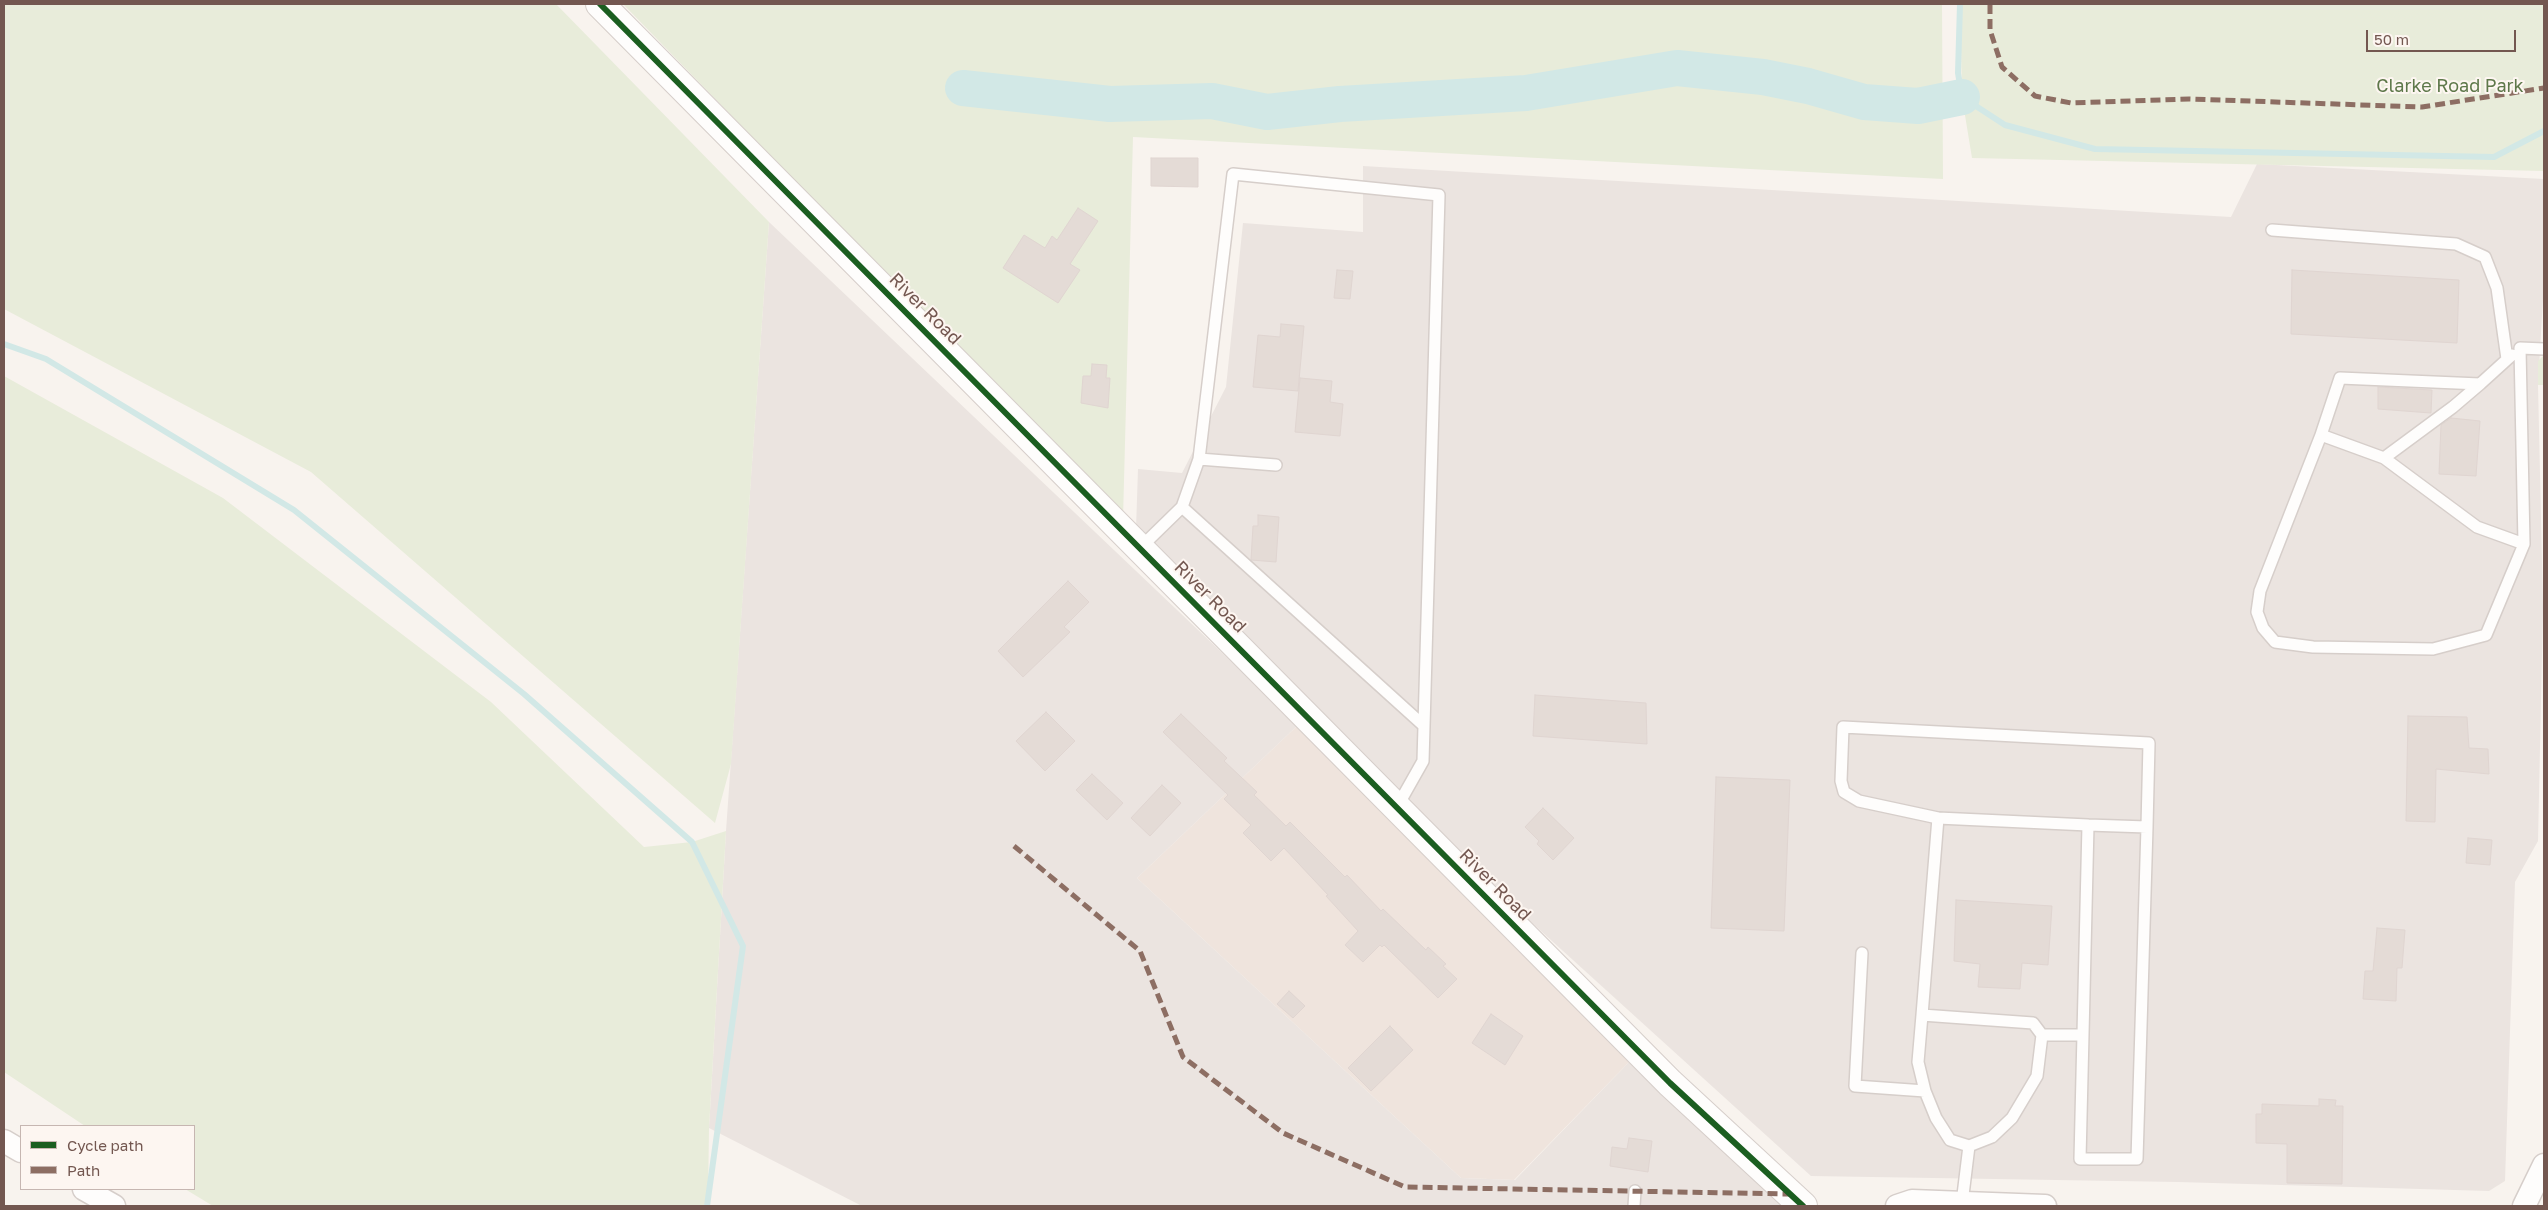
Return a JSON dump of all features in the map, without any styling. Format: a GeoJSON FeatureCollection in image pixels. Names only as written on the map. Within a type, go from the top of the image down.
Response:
{"type":"FeatureCollection","features":[{"type":"Feature","properties":{"kind":"street","name":"River Road"},"geometry":{"type":"LineString","coordinates":[[600,4],[1670,1083],[1803,1206]]}},
{"type":"Feature","properties":{"kind":"street"},"geometry":{"type":"LineString","coordinates":[[4,1141],[20,1150]]}},
{"type":"Feature","properties":{"kind":"street"},"geometry":{"type":"LineString","coordinates":[[2525,1206],[2544,1165]]}},
{"type":"Feature","properties":{"kind":"street"},"geometry":{"type":"LineString","coordinates":[[86,1190],[114,1206]]}},
{"type":"Feature","properties":{"kind":"street"},"geometry":{"type":"LineString","coordinates":[[1897,1206],[1912,1201],[2045,1206]]}},
{"type":"Feature","properties":{"kind":"lane"},"geometry":{"type":"LineString","coordinates":[[1140,548],[1182,507],[1199,459],[1232,174],[1439,195],[1423,761],[1397,807]]}},
{"type":"Feature","properties":{"kind":"lane"},"geometry":{"type":"LineString","coordinates":[[2272,230],[2456,244],[2485,257],[2497,288],[2508,359]]}},
{"type":"Feature","properties":{"kind":"lane"},"geometry":{"type":"LineString","coordinates":[[2480,384],[2340,378],[2321,435],[2260,591],[2257,612],[2263,628],[2275,642],[2313,647],[2434,649],[2486,635],[2524,544],[2520,348]]}},
{"type":"Feature","properties":{"kind":"lane"},"geometry":{"type":"LineString","coordinates":[[2384,458],[2453,407],[2520,348],[2544,349]]}},
{"type":"Feature","properties":{"kind":"lane"},"geometry":{"type":"LineString","coordinates":[[2321,435],[2384,458],[2477,527],[2524,544]]}},
{"type":"Feature","properties":{"kind":"lane"},"geometry":{"type":"LineString","coordinates":[[1199,459],[1276,465]]}},
{"type":"Feature","properties":{"kind":"lane"},"geometry":{"type":"LineString","coordinates":[[1182,507],[1423,725]]}},
{"type":"Feature","properties":{"kind":"lane"},"geometry":{"type":"LineString","coordinates":[[2088,825],[2080,1158],[2137,1159],[2147,827],[2149,744],[1843,727],[1841,781],[1844,792],[1859,801],[1938,818],[2147,827]]}},
{"type":"Feature","properties":{"kind":"lane"},"geometry":{"type":"LineString","coordinates":[[1922,1015],[2032,1023],[2042,1035],[2037,1076],[2012,1118],[1992,1137],[1968,1146],[1950,1140],[1936,1118],[1925,1091],[1918,1062],[1938,818]]}},
{"type":"Feature","properties":{"kind":"lane"},"geometry":{"type":"LineString","coordinates":[[1862,953],[1855,1086],[1925,1091]]}},
{"type":"Feature","properties":{"kind":"lane"},"geometry":{"type":"LineString","coordinates":[[2042,1035],[2083,1036]]}},
{"type":"Feature","properties":{"kind":"lane"},"geometry":{"type":"LineString","coordinates":[[1962,1203],[1968,1146]]}},
{"type":"Feature","properties":{"kind":"lane"},"geometry":{"type":"LineString","coordinates":[[1634,1206],[1636,1191]]}},
{"type":"Feature","properties":{"kind":"shaded area"},"geometry":{"type":"Polygon","coordinates":[[[2257,164],[2544,179],[2544,281],[2538,385],[2543,607],[2538,841],[2515,882],[2505,1181],[2489,1191],[2178,1182],[1811,1176],[1455,853],[1136,529],[1138,469],[1182,473],[1226,387],[1243,223],[1363,232],[1363,166],[2231,217],[2257,164]]]}},
{"type":"Feature","properties":{"kind":"shaded area"},"geometry":{"type":"Polygon","coordinates":[[[769,222],[1298,725],[1137,878],[1461,1178],[1515,1180],[1632,1059],[1782,1206],[862,1206],[709,1128],[726,831],[769,222]]]}},
{"type":"Feature","properties":{"kind":"shaded area"},"geometry":{"type":"Polygon","coordinates":[[[1298,725],[1632,1059],[1514,1180],[1461,1178],[1137,878],[1298,725]]]}},
{"type":"Feature","properties":{"kind":"green space"},"geometry":{"type":"Polygon","coordinates":[[[4,4],[556,4],[769,222],[731,764],[715,823],[311,472],[4,309],[4,4]]]}},
{"type":"Feature","properties":{"kind":"green space"},"geometry":{"type":"Polygon","coordinates":[[[623,4],[1942,4],[1943,179],[1133,137],[1123,519],[623,4]]]}},
{"type":"Feature","properties":{"kind":"green space","name":"Clarke Road Park"},"geometry":{"type":"Polygon","coordinates":[[[1960,4],[2544,4],[2544,171],[1972,158],[1962,97],[1960,4]]]}},
{"type":"Feature","properties":{"kind":"green space"},"geometry":{"type":"Polygon","coordinates":[[[2544,355],[2544,385],[2538,385],[2538,361],[2544,355]]]}},
{"type":"Feature","properties":{"kind":"green space"},"geometry":{"type":"Polygon","coordinates":[[[4,376],[223,498],[491,702],[644,847],[692,842],[726,831],[709,1128],[708,1200],[703,1206],[213,1206],[187,1190],[195,1190],[195,1125],[84,1125],[4,1072],[4,376]]]}},
{"type":"Feature","properties":{"kind":"building"},"geometry":{"type":"Polygon","coordinates":[[[1151,158],[1198,158],[1198,187],[1151,186],[1151,158]]]}},
{"type":"Feature","properties":{"kind":"building"},"geometry":{"type":"Polygon","coordinates":[[[1078,208],[1098,221],[1070,264],[1080,270],[1058,303],[1003,268],[1024,235],[1045,248],[1052,236],[1057,240],[1078,208]]]}},
{"type":"Feature","properties":{"kind":"building"},"geometry":{"type":"Polygon","coordinates":[[[1337,270],[1353,271],[1350,299],[1334,298],[1337,270]]]}},
{"type":"Feature","properties":{"kind":"building"},"geometry":{"type":"Polygon","coordinates":[[[2292,270],[2459,280],[2457,343],[2291,334],[2292,270]]]}},
{"type":"Feature","properties":{"kind":"building"},"geometry":{"type":"Polygon","coordinates":[[[1281,324],[1304,326],[1298,391],[1253,387],[1258,335],[1280,337],[1281,324]]]}},
{"type":"Feature","properties":{"kind":"building"},"geometry":{"type":"Polygon","coordinates":[[[1092,364],[1107,365],[1106,378],[1110,378],[1108,408],[1081,403],[1083,376],[1091,376],[1092,364]]]}},
{"type":"Feature","properties":{"kind":"building"},"geometry":{"type":"Polygon","coordinates":[[[1300,378],[1332,381],[1330,402],[1343,404],[1340,436],[1295,432],[1300,378]]]}},
{"type":"Feature","properties":{"kind":"building"},"geometry":{"type":"Polygon","coordinates":[[[2378,387],[2432,390],[2431,413],[2378,409],[2378,387]]]}},
{"type":"Feature","properties":{"kind":"building"},"geometry":{"type":"Polygon","coordinates":[[[2451,418],[2480,421],[2476,476],[2439,474],[2441,425],[2451,418]]]}},
{"type":"Feature","properties":{"kind":"building"},"geometry":{"type":"Polygon","coordinates":[[[1258,515],[1279,517],[1276,562],[1251,560],[1253,526],[1258,526],[1258,515]]]}},
{"type":"Feature","properties":{"kind":"building"},"geometry":{"type":"Polygon","coordinates":[[[1068,581],[1089,602],[1064,627],[1070,632],[1023,677],[998,651],[1068,581]]]}},
{"type":"Feature","properties":{"kind":"building"},"geometry":{"type":"Polygon","coordinates":[[[1535,695],[1646,703],[1647,744],[1533,736],[1535,695]]]}},
{"type":"Feature","properties":{"kind":"building"},"geometry":{"type":"Polygon","coordinates":[[[1046,712],[1075,741],[1045,771],[1016,741],[1046,712]]]}},
{"type":"Feature","properties":{"kind":"building"},"geometry":{"type":"Polygon","coordinates":[[[1181,714],[1227,758],[1224,761],[1257,792],[1254,795],[1286,826],[1290,822],[1345,877],[1347,875],[1381,911],[1383,909],[1426,950],[1428,947],[1446,964],[1443,966],[1457,979],[1438,998],[1384,945],[1382,947],[1380,945],[1363,962],[1345,945],[1358,931],[1326,896],[1328,895],[1284,848],[1271,861],[1243,833],[1251,825],[1224,799],[1228,795],[1163,732],[1181,714]]]}},
{"type":"Feature","properties":{"kind":"building"},"geometry":{"type":"Polygon","coordinates":[[[2408,716],[2467,717],[2469,748],[2488,749],[2489,774],[2436,769],[2435,822],[2406,821],[2408,716]]]}},
{"type":"Feature","properties":{"kind":"building"},"geometry":{"type":"Polygon","coordinates":[[[1092,774],[1123,803],[1107,820],[1076,790],[1092,774]]]}},
{"type":"Feature","properties":{"kind":"building"},"geometry":{"type":"Polygon","coordinates":[[[1716,777],[1790,780],[1784,931],[1711,928],[1716,777]]]}},
{"type":"Feature","properties":{"kind":"building"},"geometry":{"type":"Polygon","coordinates":[[[1162,785],[1181,803],[1150,836],[1131,818],[1162,785]]]}},
{"type":"Feature","properties":{"kind":"building"},"geometry":{"type":"Polygon","coordinates":[[[1543,808],[1574,838],[1553,860],[1537,844],[1539,841],[1525,827],[1543,808]]]}},
{"type":"Feature","properties":{"kind":"building"},"geometry":{"type":"Polygon","coordinates":[[[2468,838],[2492,840],[2490,865],[2466,863],[2468,838]]]}},
{"type":"Feature","properties":{"kind":"building"},"geometry":{"type":"Polygon","coordinates":[[[1956,900],[2052,906],[2048,965],[2022,963],[2020,989],[1978,987],[1980,964],[1954,961],[1956,900]]]}},
{"type":"Feature","properties":{"kind":"building"},"geometry":{"type":"Polygon","coordinates":[[[2377,928],[2405,930],[2402,968],[2397,968],[2396,1001],[2363,999],[2365,971],[2373,971],[2377,928]]]}},
{"type":"Feature","properties":{"kind":"building"},"geometry":{"type":"Polygon","coordinates":[[[1289,991],[1305,1006],[1293,1018],[1277,1004],[1289,991]]]}},
{"type":"Feature","properties":{"kind":"building"},"geometry":{"type":"Polygon","coordinates":[[[1491,1014],[1523,1036],[1505,1065],[1472,1043],[1491,1014]]]}},
{"type":"Feature","properties":{"kind":"building"},"geometry":{"type":"Polygon","coordinates":[[[1390,1026],[1413,1050],[1371,1091],[1348,1068],[1390,1026]]]}},
{"type":"Feature","properties":{"kind":"building"},"geometry":{"type":"Polygon","coordinates":[[[2319,1099],[2336,1100],[2335,1106],[2343,1106],[2342,1184],[2287,1183],[2287,1144],[2256,1143],[2256,1114],[2262,1114],[2262,1104],[2319,1106],[2319,1099]]]}},
{"type":"Feature","properties":{"kind":"building"},"geometry":{"type":"Polygon","coordinates":[[[1629,1138],[1652,1141],[1648,1172],[1610,1166],[1612,1147],[1627,1149],[1629,1138]]]}},
{"type":"Feature","properties":{"kind":"waterway"},"geometry":{"type":"LineString","coordinates":[[1960,4],[1958,73],[1962,97],[2005,125],[2095,149],[2494,157],[2544,131]]}},
{"type":"Feature","properties":{"kind":"waterway"},"geometry":{"type":"LineString","coordinates":[[963,88],[1110,104],[1212,101],[1267,112],[1340,104],[1526,93],[1677,68],[1763,77],[1808,86],[1864,102],[1918,106],[1962,97]]}},
{"type":"Feature","properties":{"kind":"waterway"},"geometry":{"type":"LineString","coordinates":[[4,344],[46,359],[294,510],[524,694],[692,842],[743,946],[707,1206]]}},
{"type":"Feature","properties":{"kind":"marked path"},"geometry":{"type":"LineString","coordinates":[[1990,4],[1990,30],[2002,67],[2035,96],[2071,103],[2189,99],[2422,107],[2544,88]]}},
{"type":"Feature","properties":{"kind":"marked path"},"geometry":{"type":"LineString","coordinates":[[1014,846],[1140,951],[1183,1057],[1283,1133],[1405,1187],[1789,1194]]}},
{"type":"Feature","properties":{"kind":"cycle path"},"geometry":{"type":"LineString","coordinates":[[600,4],[1670,1083],[1803,1206]]}}]}
